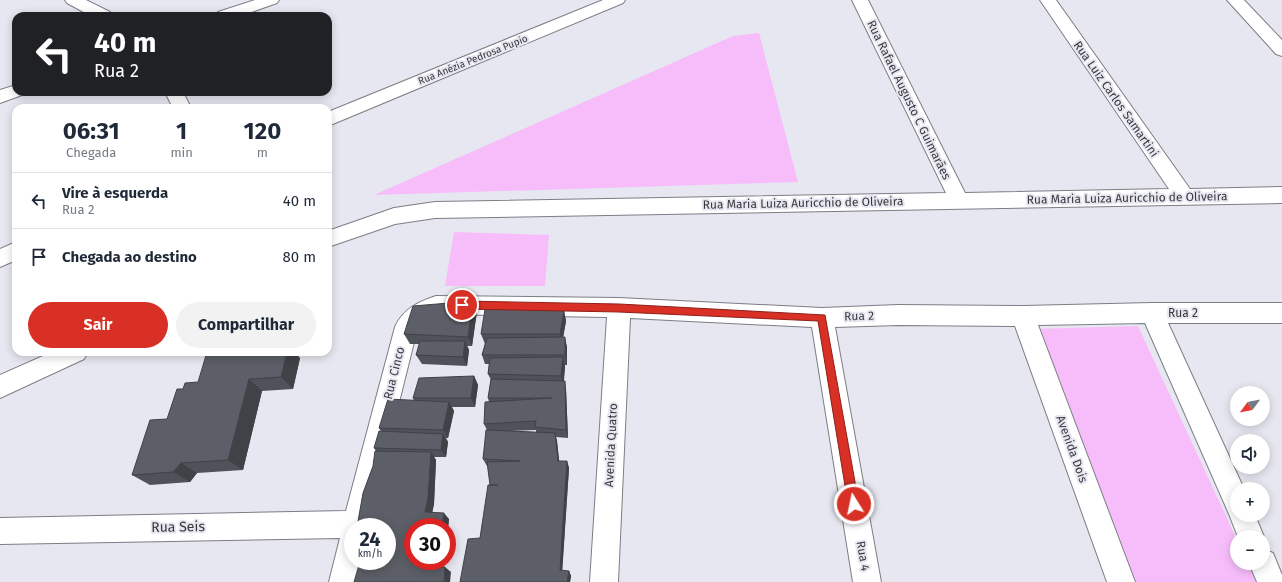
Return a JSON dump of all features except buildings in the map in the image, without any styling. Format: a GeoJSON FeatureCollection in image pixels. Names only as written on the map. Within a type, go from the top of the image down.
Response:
{"type":"FeatureCollection","features":[{"type":"Feature","properties":{"kind":"street"},"geometry":{"type":"LineString","coordinates":[[73,0],[96,12]]}},
{"type":"Feature","properties":{"kind":"street"},"geometry":{"type":"LineString","coordinates":[[236,12],[271,0]]}},
{"type":"Feature","properties":{"kind":"street","name":"Rua Anézia Pedrosa Pupio"},"geometry":{"type":"LineString","coordinates":[[332,118],[617,0]]}},
{"type":"Feature","properties":{"kind":"street","name":"Rua Rafael Augusto C Guimarães"},"geometry":{"type":"LineString","coordinates":[[860,0],[959,200]]}},
{"type":"Feature","properties":{"kind":"street","name":"Rua Luiz Carlos Samartini"},"geometry":{"type":"LineString","coordinates":[[1048,0],[1185,197]]}},
{"type":"Feature","properties":{"kind":"street"},"geometry":{"type":"LineString","coordinates":[[1235,0],[1282,50]]}},
{"type":"Feature","properties":{"kind":"street"},"geometry":{"type":"LineString","coordinates":[[0,97],[12,92]]}},
{"type":"Feature","properties":{"kind":"street","name":"Rua Maria Luiza Auricchio de Oliveira"},"geometry":{"type":"LineString","coordinates":[[332,238],[394,216],[435,210],[1282,195]]}},
{"type":"Feature","properties":{"kind":"street"},"geometry":{"type":"LineString","coordinates":[[0,258],[12,253]]}},
{"type":"Feature","properties":{"kind":"street","name":"Rua 2"},"geometry":{"type":"LineString","coordinates":[[436,305],[619,308],[822,318],[898,315],[1023,316],[1152,313],[1282,313]]}},
{"type":"Feature","properties":{"kind":"street","name":"Rua Cinco"},"geometry":{"type":"LineString","coordinates":[[358,518],[406,327],[412,318],[419,312],[436,305]]}},
{"type":"Feature","properties":{"kind":"street","name":"Avenida Quatro"},"geometry":{"type":"LineString","coordinates":[[604,582],[619,308]]}},
{"type":"Feature","properties":{"kind":"street"},"geometry":{"type":"LineString","coordinates":[[1152,313],[1230,488]]}},
{"type":"Feature","properties":{"kind":"street","name":"Avenida Dois"},"geometry":{"type":"LineString","coordinates":[[1023,316],[1121,582]]}},
{"type":"Feature","properties":{"kind":"street","name":"Rua 4"},"geometry":{"type":"LineString","coordinates":[[822,318],[867,582]]}},
{"type":"Feature","properties":{"kind":"street"},"geometry":{"type":"LineString","coordinates":[[0,387],[67,356]]}},
{"type":"Feature","properties":{"kind":"street","name":"Rua Seis"},"geometry":{"type":"LineString","coordinates":[[0,531],[344,530]]}},
{"type":"Feature","properties":{"kind":"street","name":"Rua Cinco"},"geometry":{"type":"LineString","coordinates":[[343,582],[346,570]]}},
{"type":"Feature","properties":{"kind":"street"},"geometry":{"type":"LineString","coordinates":[[1266,570],[1271,582]]}},
{"type":"Feature","properties":{"kind":"shaded area"},"geometry":{"type":"Polygon","coordinates":[[[759,33],[798,182],[374,195],[733,36],[759,33]]]}},
{"type":"Feature","properties":{"kind":"shaded area"},"geometry":{"type":"Polygon","coordinates":[[[454,232],[549,235],[545,286],[445,286],[454,232]]]}},
{"type":"Feature","properties":{"kind":"shaded area"},"geometry":{"type":"Polygon","coordinates":[[[1138,326],[1232,530],[1230,530],[1230,570],[1251,570],[1256,582],[1130,582],[1034,329],[1138,326]]]}},
{"type":"Feature","properties":{"kind":"route"},"geometry":{"type":"LineString","coordinates":[[462,305],[619,308],[822,318],[854,504]]}}]}
